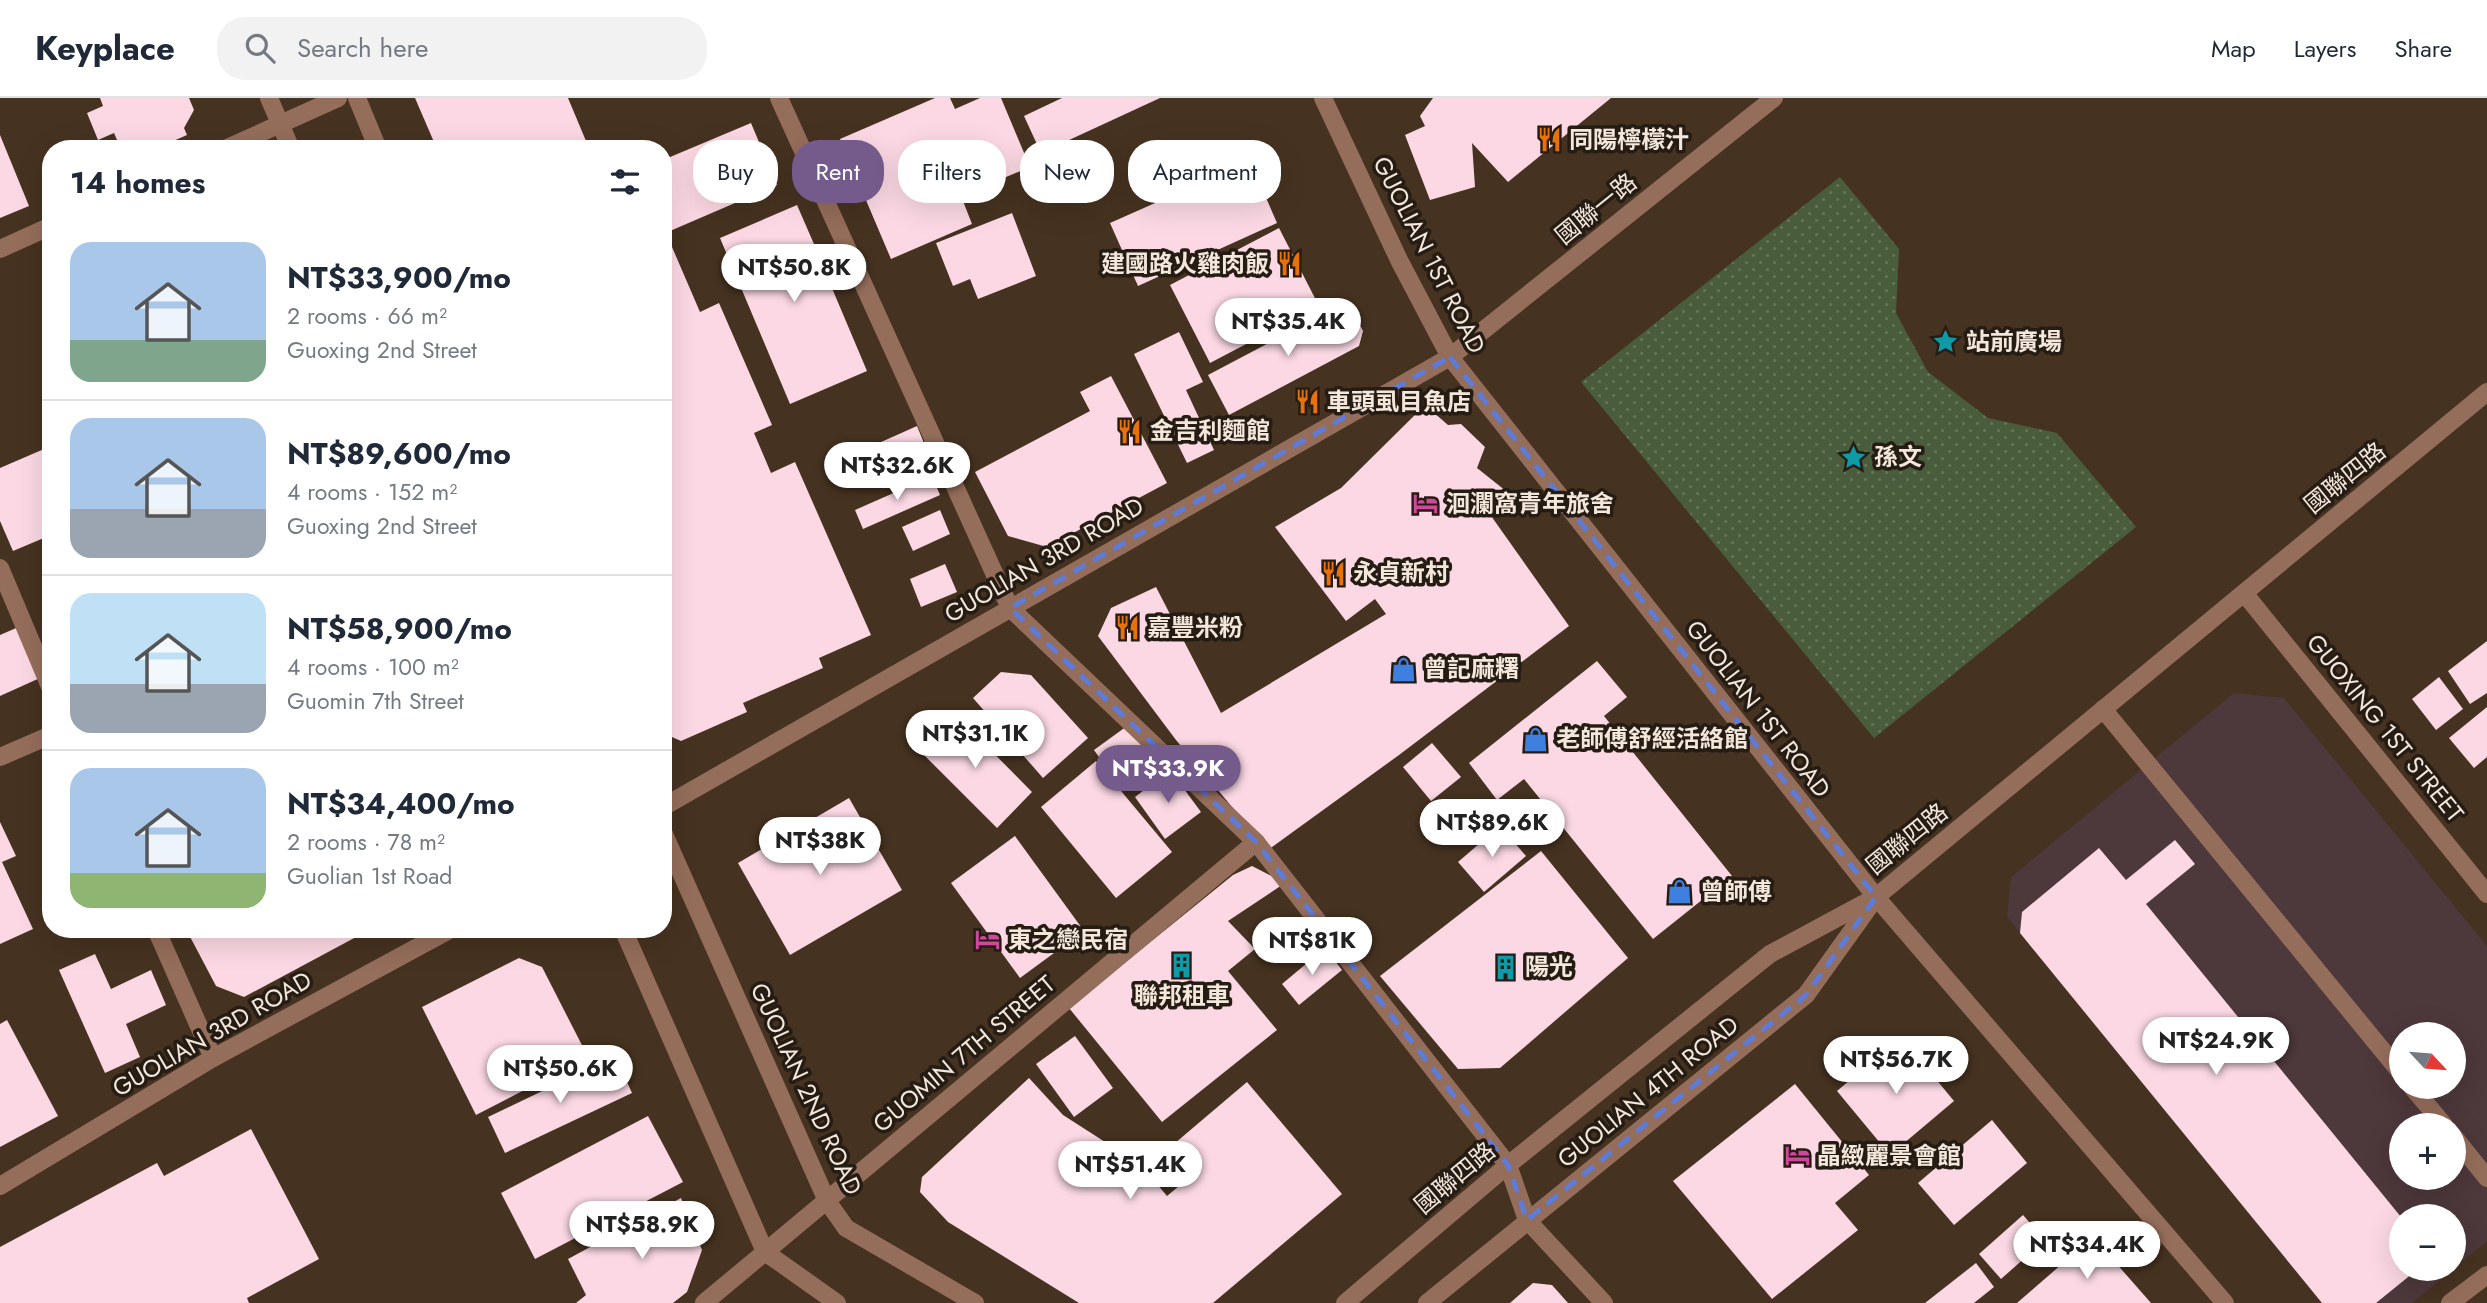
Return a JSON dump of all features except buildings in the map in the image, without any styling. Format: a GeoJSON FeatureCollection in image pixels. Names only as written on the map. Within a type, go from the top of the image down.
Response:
{"type":"FeatureCollection","features":[{"type":"Feature","properties":{"kind":"street"},"geometry":{"type":"LineString","coordinates":[[269,98],[287,140]]}},
{"type":"Feature","properties":{"kind":"street"},"geometry":{"type":"LineString","coordinates":[[245,140],[338,98]]}},
{"type":"Feature","properties":{"kind":"street"},"geometry":{"type":"LineString","coordinates":[[357,98],[374,140]]}},
{"type":"Feature","properties":{"kind":"street"},"geometry":{"type":"LineString","coordinates":[[779,98],[1010,608],[1256,842],[1508,1165],[1527,1220],[1604,1303]]}},
{"type":"Feature","properties":{"kind":"street","name":"GUOLIAN 1ST ROAD"},"geometry":{"type":"LineString","coordinates":[[1323,98],[1399,261],[1450,357],[1875,897],[2225,1303]]}},
{"type":"Feature","properties":{"kind":"street","name":"國聯一路"},"geometry":{"type":"LineString","coordinates":[[1450,357],[1774,98]]}},
{"type":"Feature","properties":{"kind":"street"},"geometry":{"type":"LineString","coordinates":[[0,249],[42,230]]}},
{"type":"Feature","properties":{"kind":"street","name":"GUOLIAN 3RD ROAD"},"geometry":{"type":"LineString","coordinates":[[672,802],[1450,357]]}},
{"type":"Feature","properties":{"kind":"street","name":"國聯四路"},"geometry":{"type":"LineString","coordinates":[[1345,1303],[1508,1165],[1770,954],[1875,897],[2487,392]]}},
{"type":"Feature","properties":{"kind":"street"},"geometry":{"type":"LineString","coordinates":[[0,568],[42,668]]}},
{"type":"Feature","properties":{"kind":"street","name":"GUOXING 1ST STREET"},"geometry":{"type":"LineString","coordinates":[[2244,593],[2487,894]]}},
{"type":"Feature","properties":{"kind":"street"},"geometry":{"type":"LineString","coordinates":[[2103,709],[2389,1058]]}},
{"type":"Feature","properties":{"kind":"street"},"geometry":{"type":"LineString","coordinates":[[0,757],[42,738]]}},
{"type":"Feature","properties":{"kind":"street","name":"GUOMIN 7TH STREET"},"geometry":{"type":"LineString","coordinates":[[704,1303],[1256,842]]}},
{"type":"Feature","properties":{"kind":"street","name":"GUOLIAN 2ND ROAD"},"geometry":{"type":"LineString","coordinates":[[672,852],[827,1201],[846,1228],[975,1303]]}},
{"type":"Feature","properties":{"kind":"street","name":"GUOLIAN 4TH ROAD"},"geometry":{"type":"LineString","coordinates":[[1427,1303],[1806,995],[1875,897]]}},
{"type":"Feature","properties":{"kind":"street"},"geometry":{"type":"LineString","coordinates":[[160,938],[213,1058]]}},
{"type":"Feature","properties":{"kind":"street","name":"GUOLIAN 3RD ROAD"},"geometry":{"type":"LineString","coordinates":[[0,1186],[213,1058],[434,938]]}},
{"type":"Feature","properties":{"kind":"street"},"geometry":{"type":"LineString","coordinates":[[628,938],[765,1252],[837,1303]]}},
{"type":"Feature","properties":{"kind":"street"},"geometry":{"type":"LineString","coordinates":[[2422,1099],[2434,1113]]}},
{"type":"Feature","properties":{"kind":"street"},"geometry":{"type":"LineString","coordinates":[[2466,1152],[2487,1178]]}},
{"type":"Feature","properties":{"kind":"street"},"geometry":{"type":"LineString","coordinates":[[2450,1303],[2487,1275]]}},
{"type":"Feature","properties":{"kind":"highlighted area"},"geometry":{"type":"Polygon","coordinates":[[[1450,357],[1876,897],[1806,995],[1527,1220],[1508,1165],[1256,842],[1010,608],[1450,357]]]}},
{"type":"Feature","properties":{"kind":"shaded area"},"geometry":{"type":"Polygon","coordinates":[[[2234,693],[2284,698],[2487,946],[2487,1241],[2466,1258],[2466,1204],[2389,1204],[2389,1281],[2439,1281],[2412,1303],[2322,1303],[2007,917],[2011,877],[2234,693]]]}},
{"type":"Feature","properties":{"kind":"green space"},"geometry":{"type":"Polygon","coordinates":[[[1840,177],[1899,249],[1896,313],[1928,372],[1988,418],[2057,433],[2136,527],[1874,738],[1581,382],[1840,177]]]}},
{"type":"Feature","properties":{"kind":"place","name":"同陽檸檬汁"},"geometry":{"type":"Point","coordinates":[1549,140]}},
{"type":"Feature","properties":{"kind":"place","name":"建國路火雞肉飯"},"geometry":{"type":"Point","coordinates":[1289,264]}},
{"type":"Feature","properties":{"kind":"place","name":"站前廣場"},"geometry":{"type":"Point","coordinates":[1946,342]}},
{"type":"Feature","properties":{"kind":"place","name":"車頭虱目魚店"},"geometry":{"type":"Point","coordinates":[1307,402]}},
{"type":"Feature","properties":{"kind":"place","name":"金吉利麵館"},"geometry":{"type":"Point","coordinates":[1130,431]}},
{"type":"Feature","properties":{"kind":"place","name":"孫文"},"geometry":{"type":"Point","coordinates":[1854,457]}},
{"type":"Feature","properties":{"kind":"place","name":"洄瀾窩青年旅舍"},"geometry":{"type":"Point","coordinates":[1426,504]}},
{"type":"Feature","properties":{"kind":"place","name":"永貞新村"},"geometry":{"type":"Point","coordinates":[1333,573]}},
{"type":"Feature","properties":{"kind":"place","name":"嘉豐米粉"},"geometry":{"type":"Point","coordinates":[1127,628]}},
{"type":"Feature","properties":{"kind":"place","name":"曾記麻糬"},"geometry":{"type":"Point","coordinates":[1403,669]}},
{"type":"Feature","properties":{"kind":"place","name":"老師傅舒經活絡館"},"geometry":{"type":"Point","coordinates":[1536,739]}},
{"type":"Feature","properties":{"kind":"place","name":"曾師傅"},"geometry":{"type":"Point","coordinates":[1680,892]}},
{"type":"Feature","properties":{"kind":"place","name":"東之戀民宿"},"geometry":{"type":"Point","coordinates":[988,940]}},
{"type":"Feature","properties":{"kind":"place","name":"聯邦租車"},"geometry":{"type":"Point","coordinates":[1182,965]}},
{"type":"Feature","properties":{"kind":"place","name":"陽光"},"geometry":{"type":"Point","coordinates":[1505,967]}},
{"type":"Feature","properties":{"kind":"place","name":"晶緻麗景會館"},"geometry":{"type":"Point","coordinates":[1797,1156]}}]}
